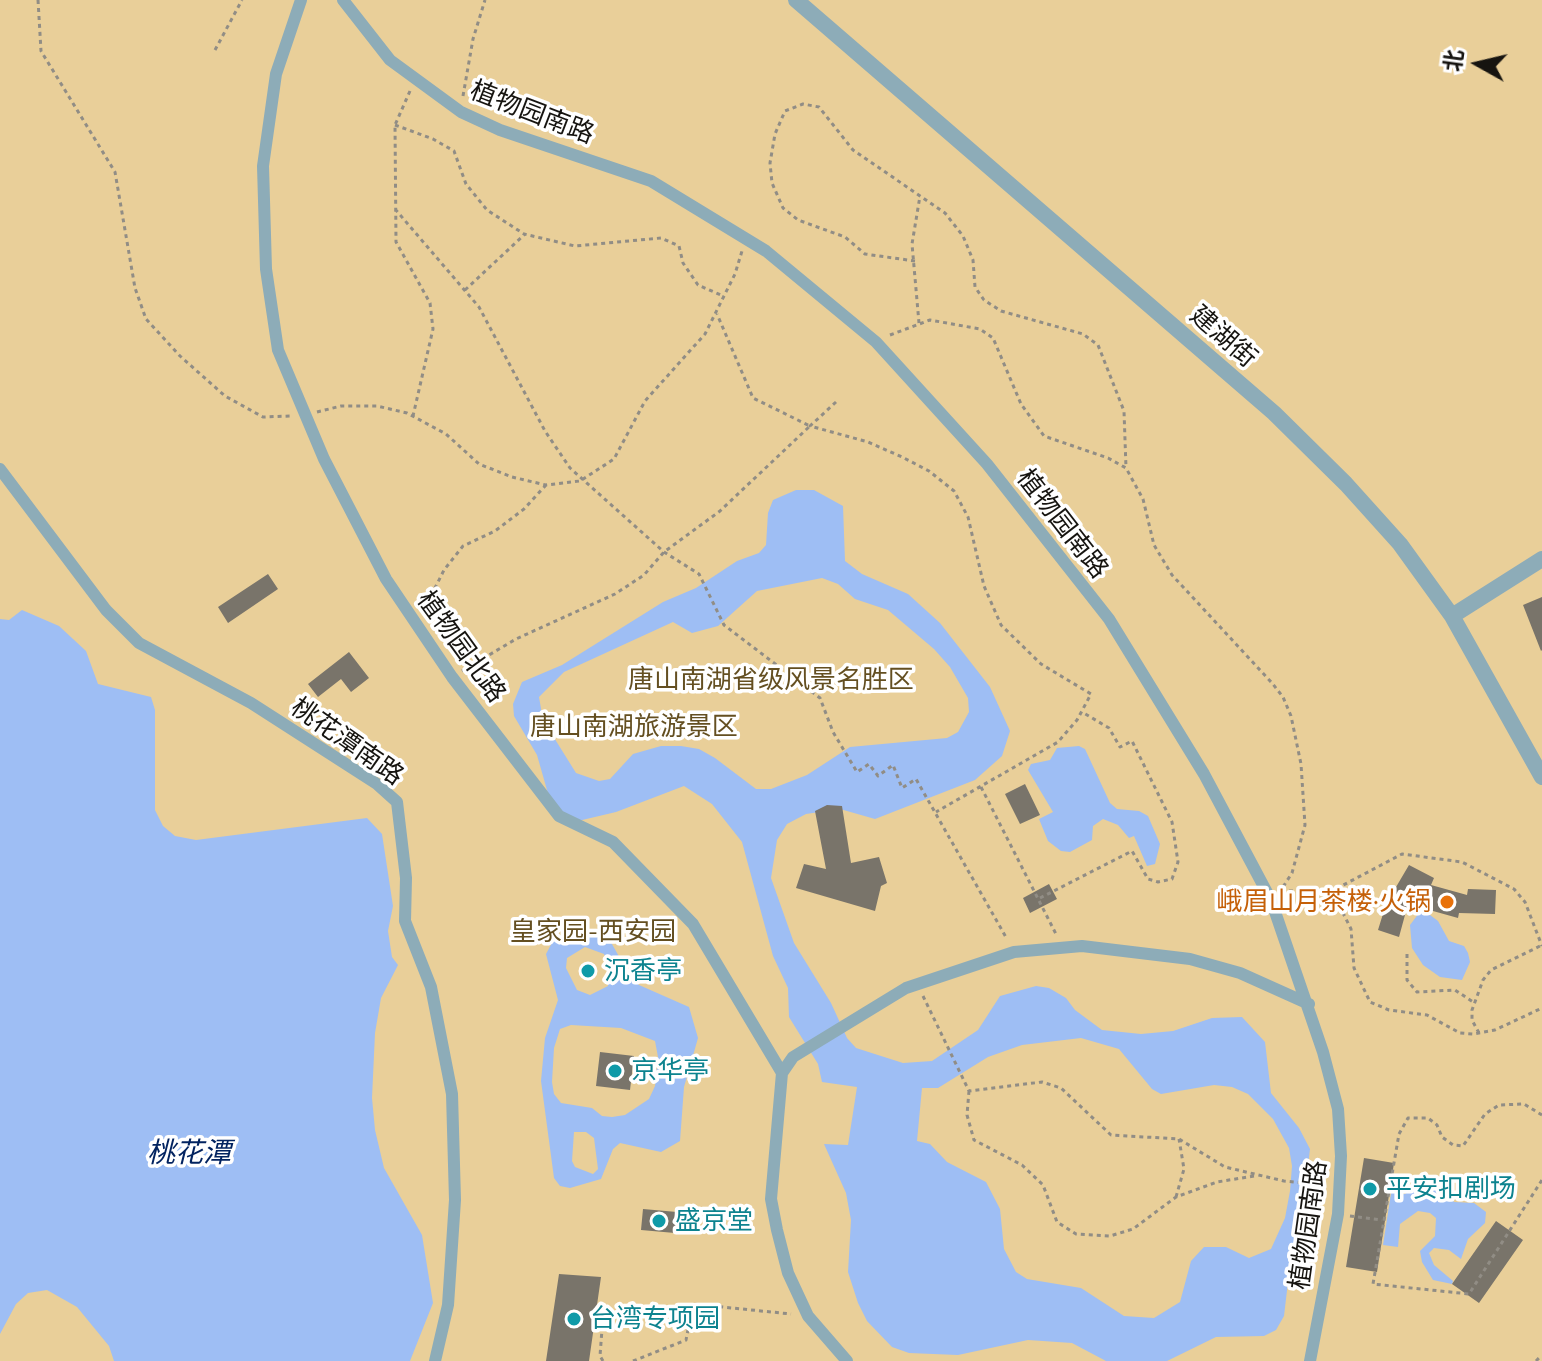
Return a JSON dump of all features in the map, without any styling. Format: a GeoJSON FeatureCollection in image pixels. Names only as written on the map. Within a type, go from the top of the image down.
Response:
{"type":"FeatureCollection","features":[{"type":"Feature","properties":{"kind":"street","name":"植物园北路"},"geometry":{"type":"LineString","coordinates":[[301,0],[276,74],[263,166],[266,269],[278,350],[324,459],[386,579],[452,677],[559,816],[613,842],[693,924],[782,1073]]}},
{"type":"Feature","properties":{"kind":"street","name":"植物园南路"},"geometry":{"type":"LineString","coordinates":[[343,0],[390,60],[461,112],[500,130],[651,181],[766,251],[876,342],[987,464],[1109,619],[1276,896],[1338,1109],[1341,1156],[1338,1214],[1310,1361]]}},
{"type":"Feature","properties":{"kind":"street","name":"建湖街"},"geometry":{"type":"LineString","coordinates":[[796,0],[1274,413],[1346,484],[1400,544],[1452,616],[1542,777]]}},
{"type":"Feature","properties":{"kind":"street","name":"桃花潭南路"},"geometry":{"type":"LineString","coordinates":[[0,469],[106,610],[139,643],[251,703],[377,784],[397,802],[406,878],[405,921],[431,987],[452,1094],[455,1200],[448,1305],[435,1361]]}},
{"type":"Feature","properties":{"kind":"street"},"geometry":{"type":"LineString","coordinates":[[1452,616],[1542,559]]}},
{"type":"Feature","properties":{"kind":"street"},"geometry":{"type":"LineString","coordinates":[[847,1361],[808,1316],[788,1273],[771,1199],[782,1073],[793,1057],[857,1016],[917,983],[1014,952],[1062,947],[1110,948],[1190,959],[1240,973],[1309,1004]]}},
{"type":"Feature","properties":{"kind":"path"},"geometry":{"type":"LineString","coordinates":[[38,0],[41,51],[115,172],[135,288],[146,319],[180,356],[225,396],[263,417],[306,415],[341,406],[377,406],[413,416],[446,434],[479,464],[546,485],[580,481],[614,459],[645,401],[705,334],[724,297],[745,240]]}},
{"type":"Feature","properties":{"kind":"path"},"geometry":{"type":"LineString","coordinates":[[215,50],[242,0]]}},
{"type":"Feature","properties":{"kind":"path"},"geometry":{"type":"LineString","coordinates":[[461,112],[473,39],[485,0]]}},
{"type":"Feature","properties":{"kind":"path"},"geometry":{"type":"LineString","coordinates":[[413,416],[433,329],[430,303],[396,242],[395,125],[415,81]]}},
{"type":"Feature","properties":{"kind":"path"},"geometry":{"type":"LineString","coordinates":[[915,261],[865,254],[845,237],[798,220],[783,208],[772,183],[770,163],[775,134],[785,111],[803,104],[819,107],[853,150],[945,213],[963,236],[973,260],[975,287],[984,300],[1001,311],[1083,334],[1098,345],[1124,411],[1126,468],[1143,499],[1154,545],[1172,575],[1272,683],[1291,716],[1301,764],[1305,825],[1292,873],[1276,896]]}},
{"type":"Feature","properties":{"kind":"path"},"geometry":{"type":"LineString","coordinates":[[395,125],[433,139],[454,151],[466,184],[487,210],[524,234],[575,246],[661,238],[679,246],[683,263],[698,285],[724,297]]}},
{"type":"Feature","properties":{"kind":"path"},"geometry":{"type":"LineString","coordinates":[[919,323],[913,223],[920,194]]}},
{"type":"Feature","properties":{"kind":"path"},"geometry":{"type":"LineString","coordinates":[[395,209],[479,307],[545,431],[570,468],[664,552],[699,574],[724,625],[820,698],[841,747],[857,772],[869,764],[878,776],[893,765],[902,788],[916,779],[1014,952]]}},
{"type":"Feature","properties":{"kind":"path"},"geometry":{"type":"LineString","coordinates":[[465,290],[524,234]]}},
{"type":"Feature","properties":{"kind":"path"},"geometry":{"type":"LineString","coordinates":[[717,312],[753,398],[810,426],[868,442],[902,457],[929,471],[954,491],[968,517],[984,586],[1001,625],[1041,664],[1091,694],[1058,742],[936,812]]}},
{"type":"Feature","properties":{"kind":"path"},"geometry":{"type":"LineString","coordinates":[[876,342],[930,320],[962,324],[986,334],[1002,354],[1027,415],[1044,436],[1108,458],[1126,468]]}},
{"type":"Feature","properties":{"kind":"path"},"geometry":{"type":"LineString","coordinates":[[452,677],[516,639],[615,594],[644,575],[664,552],[720,511],[836,402]]}},
{"type":"Feature","properties":{"kind":"path"},"geometry":{"type":"LineString","coordinates":[[416,624],[444,570],[463,546],[495,531],[524,509],[546,485]]}},
{"type":"Feature","properties":{"kind":"path"},"geometry":{"type":"LineString","coordinates":[[1040,898],[1132,851],[1148,879],[1158,882],[1172,879],[1178,862],[1172,822],[1132,741],[1120,747],[1109,728],[1081,712]]}},
{"type":"Feature","properties":{"kind":"path"},"geometry":{"type":"LineString","coordinates":[[981,787],[1040,898],[1062,947]]}},
{"type":"Feature","properties":{"kind":"path"},"geometry":{"type":"LineString","coordinates":[[1276,896],[1332,891],[1402,854],[1462,862],[1514,889],[1525,902],[1542,946],[1491,970],[1473,1002],[1472,1020],[1479,1033]]}},
{"type":"Feature","properties":{"kind":"path"},"geometry":{"type":"LineString","coordinates":[[1332,891],[1351,929],[1354,968],[1370,1002],[1389,1010],[1427,1015],[1460,1033],[1495,1030],[1542,1008]]}},
{"type":"Feature","properties":{"kind":"path"},"geometry":{"type":"LineString","coordinates":[[1407,954],[1407,980],[1417,992],[1455,990],[1473,1002]]}},
{"type":"Feature","properties":{"kind":"path"},"geometry":{"type":"LineString","coordinates":[[917,983],[969,1091],[967,1115],[974,1140],[1022,1165],[1043,1185],[1057,1222],[1065,1230],[1076,1234],[1110,1236],[1133,1229],[1176,1197],[1217,1182],[1255,1175]]}},
{"type":"Feature","properties":{"kind":"path"},"geometry":{"type":"LineString","coordinates":[[969,1091],[1042,1082],[1061,1088],[1111,1135],[1179,1139],[1225,1167],[1284,1181],[1315,1184]]}},
{"type":"Feature","properties":{"kind":"path"},"geometry":{"type":"LineString","coordinates":[[1542,1115],[1524,1104],[1499,1105],[1485,1114],[1463,1146],[1453,1145],[1442,1137],[1437,1125],[1428,1118],[1408,1118],[1399,1134],[1373,1284],[1469,1294],[1542,1180]]}},
{"type":"Feature","properties":{"kind":"path"},"geometry":{"type":"LineString","coordinates":[[1176,1197],[1184,1169],[1179,1139]]}},
{"type":"Feature","properties":{"kind":"path"},"geometry":{"type":"LineString","coordinates":[[1338,1214],[1383,1220]]}},
{"type":"Feature","properties":{"kind":"path"},"geometry":{"type":"LineString","coordinates":[[633,1361],[686,1340],[693,1304],[808,1316]]}},
{"type":"Feature","properties":{"kind":"path"},"geometry":{"type":"LineString","coordinates":[[603,1316],[603,1361]]}},
{"type":"Feature","properties":{"kind":"green space","name":"唐山南湖旅游景区"},"geometry":{"type":"Polygon","coordinates":[[[0,0],[1542,0],[1542,1361],[0,1361],[0,0]]]}},
{"type":"Feature","properties":{"kind":"water"},"geometry":{"type":"Polygon","coordinates":[[[796,490],[814,490],[843,506],[845,561],[862,574],[908,594],[940,623],[990,687],[1010,731],[1002,756],[975,780],[875,819],[840,809],[806,814],[787,824],[777,840],[771,878],[794,943],[831,1003],[847,1038],[856,1048],[903,1063],[932,1061],[978,1030],[1000,996],[1036,986],[1049,988],[1066,998],[1075,1010],[1102,1030],[1141,1034],[1173,1031],[1212,1018],[1242,1017],[1265,1042],[1271,1093],[1299,1128],[1310,1149],[1300,1230],[1290,1265],[1284,1316],[1276,1330],[1264,1336],[1216,1337],[1167,1361],[1106,1361],[1072,1343],[1028,1340],[958,1355],[909,1353],[892,1347],[867,1321],[858,1303],[848,1272],[851,1220],[846,1193],[824,1144],[848,1145],[857,1087],[822,1082],[818,1064],[789,1017],[788,988],[773,956],[742,842],[712,804],[684,786],[616,812],[578,821],[558,812],[549,797],[537,755],[514,716],[513,704],[522,682],[562,665],[663,602],[696,588],[737,561],[759,553],[766,545],[768,513],[773,500],[796,490]],[[822,578],[757,591],[718,626],[692,633],[673,622],[564,672],[539,697],[543,720],[576,773],[599,781],[610,779],[633,754],[661,746],[681,746],[699,749],[715,758],[756,789],[771,789],[807,775],[850,747],[947,738],[958,732],[969,712],[968,698],[950,667],[934,649],[888,610],[855,599],[838,584],[822,578]],[[1081,1038],[1022,1045],[988,1057],[938,1088],[922,1088],[917,1141],[930,1144],[947,1162],[986,1182],[1000,1209],[1004,1249],[1016,1272],[1027,1279],[1081,1288],[1124,1316],[1154,1318],[1180,1302],[1191,1261],[1204,1247],[1226,1247],[1249,1258],[1271,1249],[1285,1218],[1290,1191],[1292,1166],[1289,1148],[1273,1119],[1248,1094],[1232,1087],[1214,1085],[1161,1094],[1152,1089],[1119,1049],[1081,1038]]]}},
{"type":"Feature","properties":{"kind":"water","name":"桃花潭"},"geometry":{"type":"Polygon","coordinates":[[[22,610],[59,626],[86,651],[98,684],[151,697],[155,710],[155,810],[163,826],[175,836],[196,840],[367,818],[382,834],[393,906],[388,931],[392,957],[398,965],[381,998],[375,1033],[372,1098],[375,1130],[384,1168],[422,1235],[433,1303],[410,1361],[114,1361],[109,1346],[77,1307],[47,1290],[28,1293],[16,1304],[0,1334],[0,619],[9,620],[22,610]]]}},
{"type":"Feature","properties":{"kind":"water"},"geometry":{"type":"Polygon","coordinates":[[[1079,746],[1085,749],[1110,803],[1117,809],[1139,811],[1148,816],[1160,844],[1155,864],[1147,866],[1134,836],[1129,838],[1118,825],[1103,819],[1093,826],[1092,840],[1070,852],[1061,851],[1048,841],[1039,819],[1053,812],[1028,770],[1031,764],[1050,760],[1057,748],[1079,746]]]}},
{"type":"Feature","properties":{"kind":"water"},"geometry":{"type":"Polygon","coordinates":[[[1426,912],[1438,921],[1449,941],[1464,946],[1468,953],[1470,962],[1462,980],[1440,977],[1423,965],[1412,948],[1410,925],[1419,913],[1426,912]]]}},
{"type":"Feature","properties":{"kind":"water"},"geometry":{"type":"Polygon","coordinates":[[[577,929],[608,937],[630,976],[639,985],[689,1007],[698,1038],[684,1087],[680,1141],[661,1152],[620,1143],[613,1149],[601,1179],[570,1188],[560,1186],[554,1178],[541,1081],[545,1038],[558,1000],[546,954],[554,939],[577,929]],[[585,947],[567,958],[566,968],[577,990],[590,995],[608,986],[609,969],[604,954],[585,947]],[[571,1025],[560,1029],[554,1048],[552,1082],[554,1094],[561,1103],[592,1108],[602,1116],[612,1117],[625,1115],[649,1099],[655,1086],[658,1057],[655,1041],[621,1028],[571,1025]],[[574,1132],[572,1161],[575,1167],[593,1174],[598,1169],[594,1138],[586,1132],[574,1132]]]}},
{"type":"Feature","properties":{"kind":"water"},"geometry":{"type":"Polygon","coordinates":[[[1431,1180],[1440,1184],[1454,1202],[1474,1203],[1486,1212],[1485,1223],[1468,1239],[1461,1259],[1449,1250],[1434,1248],[1429,1253],[1434,1265],[1453,1281],[1452,1284],[1433,1280],[1422,1262],[1420,1251],[1435,1236],[1436,1218],[1430,1213],[1418,1211],[1400,1224],[1398,1247],[1383,1245],[1392,1187],[1396,1193],[1405,1194],[1418,1181],[1431,1180]]]}},
{"type":"Feature","properties":{"kind":"building"},"geometry":{"type":"Polygon","coordinates":[[[268,574],[278,589],[228,623],[218,607],[268,574]]]}},
{"type":"Feature","properties":{"kind":"building"},"geometry":{"type":"Polygon","coordinates":[[[1542,597],[1542,650],[1541,651],[1523,605],[1542,597]]]}},
{"type":"Feature","properties":{"kind":"building"},"geometry":{"type":"Polygon","coordinates":[[[349,652],[369,678],[351,692],[341,679],[318,697],[308,684],[349,652]]]}},
{"type":"Feature","properties":{"kind":"building"},"geometry":{"type":"Polygon","coordinates":[[[1025,784],[1040,815],[1020,824],[1005,794],[1025,784]]]}},
{"type":"Feature","properties":{"kind":"building"},"geometry":{"type":"Polygon","coordinates":[[[827,805],[842,806],[851,863],[879,857],[887,883],[881,886],[875,911],[796,888],[804,864],[826,869],[815,811],[827,805]]]}},
{"type":"Feature","properties":{"kind":"building"},"geometry":{"type":"Polygon","coordinates":[[[1409,865],[1434,878],[1431,885],[1467,895],[1468,889],[1496,890],[1495,914],[1459,913],[1458,918],[1408,904],[1399,937],[1378,930],[1386,904],[1409,865]]]}},
{"type":"Feature","properties":{"kind":"building"},"geometry":{"type":"Polygon","coordinates":[[[1049,884],[1057,899],[1030,913],[1023,898],[1049,884]]]}},
{"type":"Feature","properties":{"kind":"building","name":"京华亭"},"geometry":{"type":"Polygon","coordinates":[[[600,1052],[634,1056],[630,1090],[596,1086],[600,1052]]]}},
{"type":"Feature","properties":{"kind":"building"},"geometry":{"type":"Polygon","coordinates":[[[1364,1158],[1394,1163],[1377,1272],[1346,1267],[1364,1158]]]}},
{"type":"Feature","properties":{"kind":"building","name":"盛京堂"},"geometry":{"type":"Polygon","coordinates":[[[643,1209],[677,1212],[675,1233],[641,1230],[643,1209]]]}},
{"type":"Feature","properties":{"kind":"building"},"geometry":{"type":"Polygon","coordinates":[[[1496,1221],[1523,1240],[1479,1303],[1452,1284],[1496,1221]]]}},
{"type":"Feature","properties":{"kind":"building","name":"台湾专项园"},"geometry":{"type":"Polygon","coordinates":[[[559,1274],[601,1277],[589,1361],[546,1361],[559,1274]]]}},
{"type":"Feature","properties":{"kind":"place","name":"峨眉山月茶楼·火锅"},"geometry":{"type":"Point","coordinates":[1447,902]}},
{"type":"Feature","properties":{"kind":"place","name":"沉香亭"},"geometry":{"type":"Point","coordinates":[588,971]}},
{"type":"Feature","properties":{"kind":"place","name":"京华亭"},"geometry":{"type":"Point","coordinates":[615,1071]}},
{"type":"Feature","properties":{"kind":"place","name":"平安扣剧场"},"geometry":{"type":"Point","coordinates":[1370,1189]}},
{"type":"Feature","properties":{"kind":"place","name":"盛京堂"},"geometry":{"type":"Point","coordinates":[659,1221]}},
{"type":"Feature","properties":{"kind":"place","name":"台湾专项园"},"geometry":{"type":"Point","coordinates":[574,1319]}},
{"type":"Feature","properties":{"kind":"park label","name":"唐山南湖省级风景名胜区"},"geometry":{"type":"Point","coordinates":[771,680]}},
{"type":"Feature","properties":{"kind":"park label","name":"皇家园-西安园"},"geometry":{"type":"Point","coordinates":[593,932]}}]}
